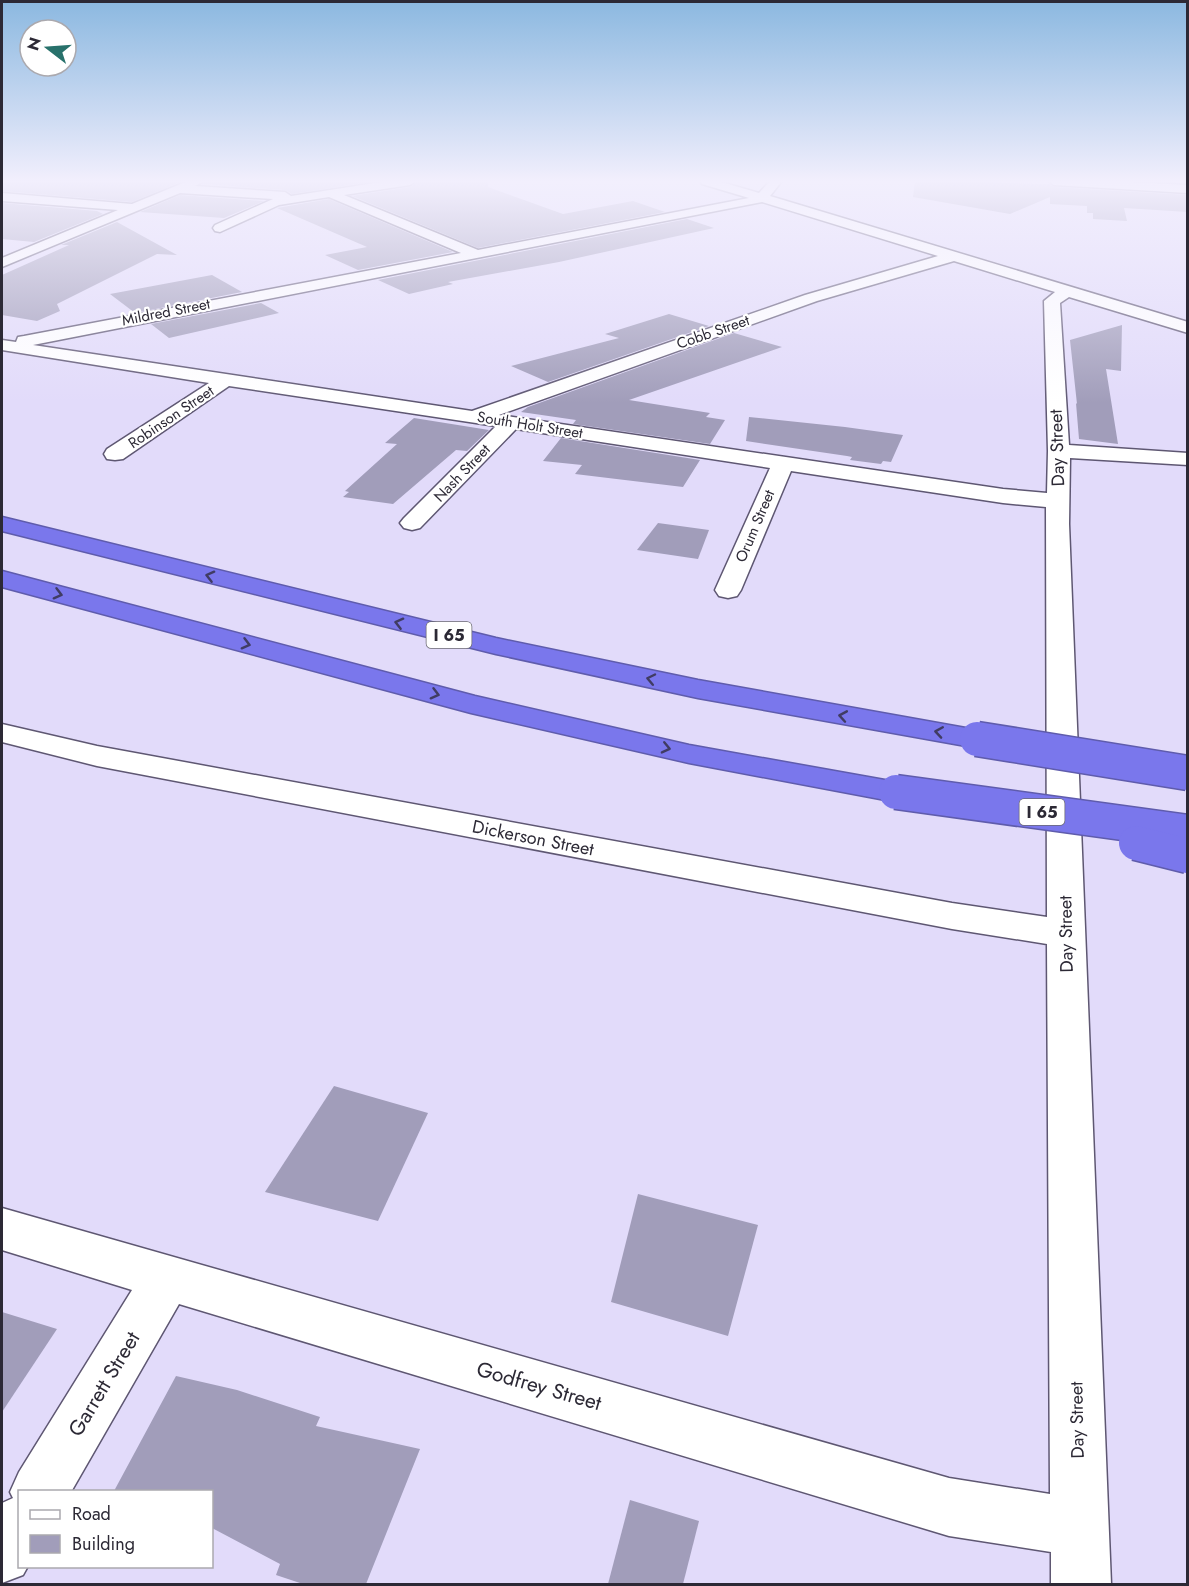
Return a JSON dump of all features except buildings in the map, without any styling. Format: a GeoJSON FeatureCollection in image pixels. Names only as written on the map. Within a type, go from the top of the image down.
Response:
{"type":"FeatureCollection","features":[{"type":"Feature","properties":{"kind":"highway","name":"I 65"},"geometry":{"type":"LineString","coordinates":[[2,524],[496,646],[698,689],[900,726],[1188,773]]}},
{"type":"Feature","properties":{"kind":"highway","name":"I 65"},"geometry":{"type":"LineString","coordinates":[[2,579],[471,704],[689,754],[896,792],[1188,832]]}},
{"type":"Feature","properties":{"kind":"highway"},"geometry":{"type":"LineString","coordinates":[[977,738],[1188,750]]}},
{"type":"Feature","properties":{"kind":"highway"},"geometry":{"type":"LineString","coordinates":[[977,804],[1188,856]]}},
{"type":"Feature","properties":{"kind":"street"},"geometry":{"type":"LineString","coordinates":[[2,263],[21,255]]}},
{"type":"Feature","properties":{"kind":"street","name":"Mildred Street"},"geometry":{"type":"LineString","coordinates":[[4,345],[470,255]]}},
{"type":"Feature","properties":{"kind":"street"},"geometry":{"type":"LineString","coordinates":[[946,255],[1188,328]]}},
{"type":"Feature","properties":{"kind":"street","name":"Cobb Street"},"geometry":{"type":"LineString","coordinates":[[476,416],[811,298],[952,257]]}},
{"type":"Feature","properties":{"kind":"street","name":"Day Street"},"geometry":{"type":"LineString","coordinates":[[1066,292],[1052,301],[1059,451],[1057,535],[1081,1584]]}},
{"type":"Feature","properties":{"kind":"street","name":"South Holt Street"},"geometry":{"type":"LineString","coordinates":[[4,345],[1003,496],[1058,501]]}},
{"type":"Feature","properties":{"kind":"street","name":"Robinson Street"},"geometry":{"type":"LineString","coordinates":[[115,454],[226,380]]}},
{"type":"Feature","properties":{"kind":"street","name":"Nash Street"},"geometry":{"type":"LineString","coordinates":[[412,523],[512,422]]}},
{"type":"Feature","properties":{"kind":"street"},"geometry":{"type":"LineString","coordinates":[[1059,451],[1105,452],[1188,459]]}},
{"type":"Feature","properties":{"kind":"street","name":"Orum Street"},"geometry":{"type":"LineString","coordinates":[[728,590],[783,463]]}},
{"type":"Feature","properties":{"kind":"street","name":"Dickerson Street"},"geometry":{"type":"LineString","coordinates":[[2,734],[190,774],[941,914],[1066,933]]}},
{"type":"Feature","properties":{"kind":"street","name":"Godfrey Street"},"geometry":{"type":"LineString","coordinates":[[2,1229],[949,1507],[1079,1527]]}},
{"type":"Feature","properties":{"kind":"street","name":"Garrett Street"},"geometry":{"type":"LineString","coordinates":[[40,1490],[168,1277]]}},
{"type":"Feature","properties":{"kind":"street"},"geometry":{"type":"LineString","coordinates":[[2,1554],[18,1527]]}}]}
